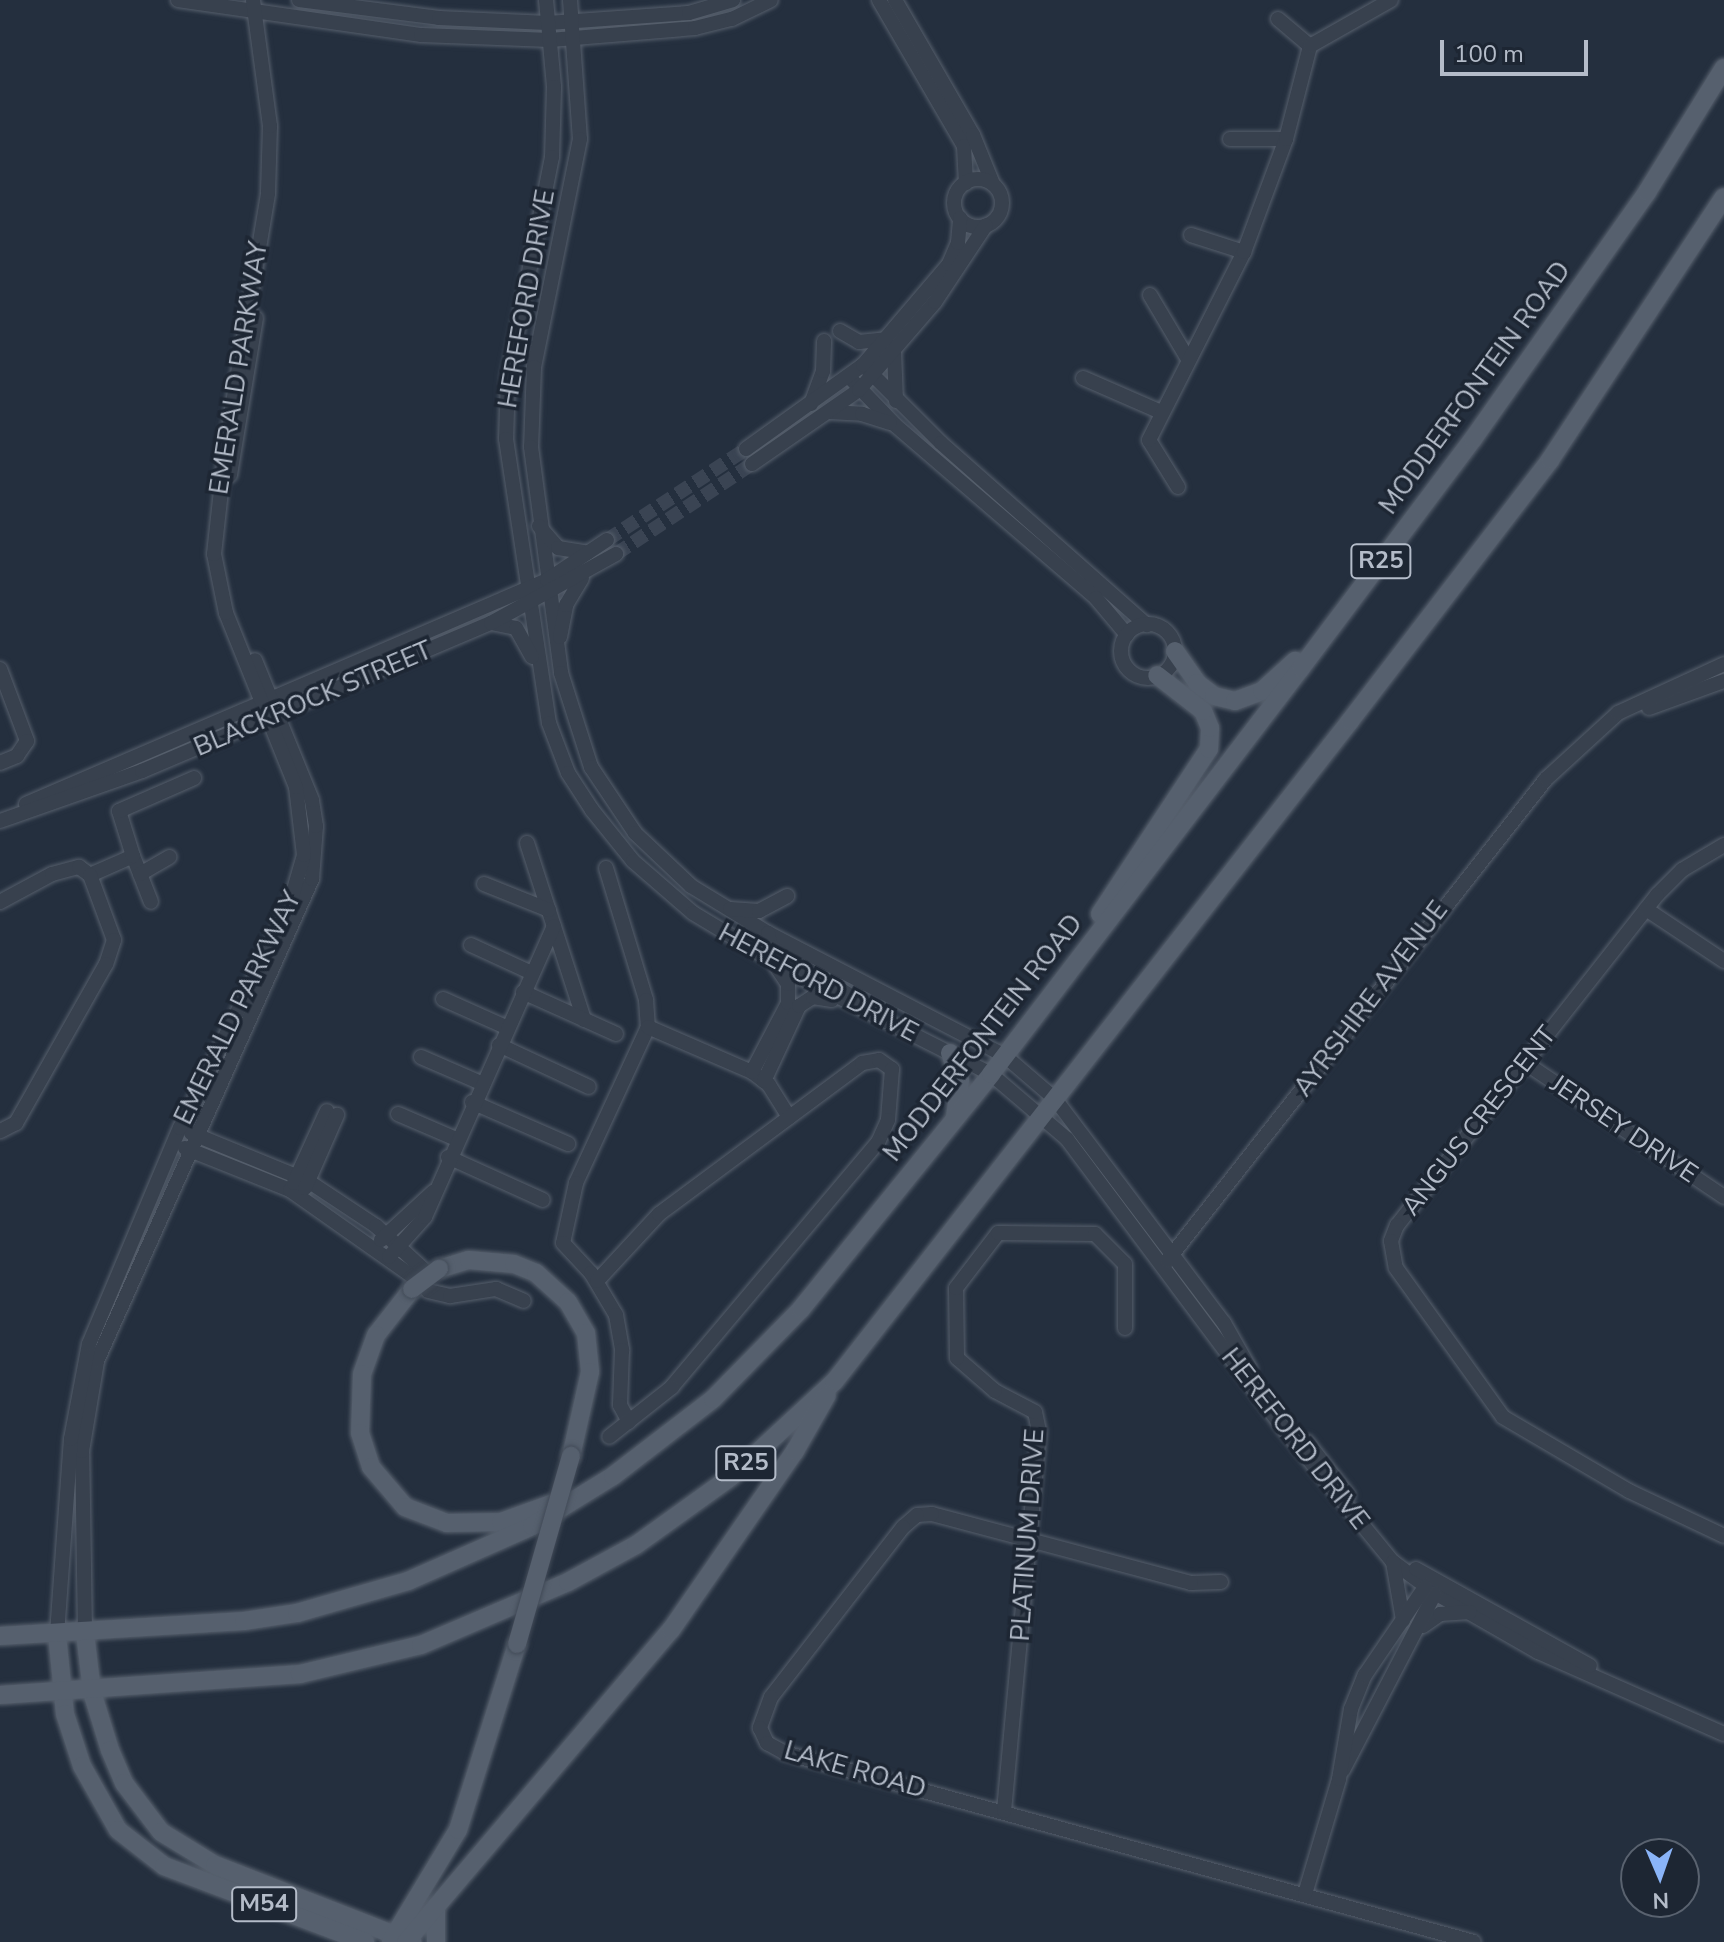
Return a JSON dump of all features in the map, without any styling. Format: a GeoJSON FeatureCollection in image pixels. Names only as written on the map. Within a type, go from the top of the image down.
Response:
{"type":"FeatureCollection","features":[{"type":"Feature","properties":{"kind":"main road","name":"MODDERFONTEIN ROAD"},"geometry":{"type":"LineString","coordinates":[[0,1636],[244,1621],[367,1593],[519,1533],[613,1476],[713,1399],[758,1356],[991,1074],[1342,613],[1647,192],[1724,68]]}},
{"type":"Feature","properties":{"kind":"main road","name":"R25"},"geometry":{"type":"LineString","coordinates":[[0,1695],[92,1692],[300,1674],[421,1645],[482,1622],[636,1545],[732,1476],[834,1382],[1055,1099],[1550,460],[1724,197]]}},
{"type":"Feature","properties":{"kind":"main road"},"geometry":{"type":"LineString","coordinates":[[1665,286],[1724,208]]}},
{"type":"Feature","properties":{"kind":"main road"},"geometry":{"type":"LineString","coordinates":[[1175,651],[1187,675],[1214,696],[1250,698],[1342,613]]}},
{"type":"Feature","properties":{"kind":"main road"},"geometry":{"type":"LineString","coordinates":[[1073,966],[1099,915],[1209,749],[1210,728],[1203,711],[1157,675]]}},
{"type":"Feature","properties":{"kind":"main road"},"geometry":{"type":"LineString","coordinates":[[950,1053],[960,1081],[954,1119]]}},
{"type":"Feature","properties":{"kind":"main road"},"geometry":{"type":"LineString","coordinates":[[402,1940],[458,1830],[517,1644],[571,1456],[590,1372],[586,1333],[568,1302],[536,1273],[514,1264],[469,1260],[429,1282],[376,1335],[359,1391],[364,1451],[392,1496],[421,1516],[447,1523],[488,1523],[521,1516],[613,1476]]}},
{"type":"Feature","properties":{"kind":"main road"},"geometry":{"type":"LineString","coordinates":[[402,1940],[436,1906],[671,1630],[795,1451],[834,1382]]}},
{"type":"Feature","properties":{"kind":"main road","name":"M54"},"geometry":{"type":"LineString","coordinates":[[85,1633],[92,1692],[124,1783],[142,1812],[189,1851],[402,1940]]}},
{"type":"Feature","properties":{"kind":"main road","name":"M54"},"geometry":{"type":"LineString","coordinates":[[57,1634],[61,1693],[82,1766],[102,1807],[139,1850],[164,1866],[345,1938],[365,1942]]}},
{"type":"Feature","properties":{"kind":"main road"},"geometry":{"type":"LineString","coordinates":[[436,1906],[436,1942]]}},
{"type":"Feature","properties":{"kind":"street"},"geometry":{"type":"LineString","coordinates":[[178,0],[258,6],[421,35],[550,40],[712,24],[771,0]]}},
{"type":"Feature","properties":{"kind":"street"},"geometry":{"type":"LineString","coordinates":[[299,0],[439,18],[548,23],[689,13],[733,0]]}},
{"type":"Feature","properties":{"kind":"street","name":"HEREFORD DRIVE"},"geometry":{"type":"LineString","coordinates":[[546,0],[550,40],[552,157],[506,399],[528,606],[545,699],[568,773],[633,861],[693,913],[773,963],[848,1004],[991,1074],[1041,1116],[1095,1171],[1224,1323],[1255,1379],[1379,1535],[1432,1586],[1645,1699]]}},
{"type":"Feature","properties":{"kind":"street"},"geometry":{"type":"LineString","coordinates":[[572,0],[599,20]]}},
{"type":"Feature","properties":{"kind":"street","name":"HEREFORD DRIVE"},"geometry":{"type":"LineString","coordinates":[[572,0],[580,115],[577,163],[532,387],[539,526],[561,673],[578,739],[612,802],[657,856],[722,907],[1005,1056],[1055,1099],[1293,1441],[1393,1562],[1538,1652],[1724,1734]]}},
{"type":"Feature","properties":{"kind":"street"},"geometry":{"type":"LineString","coordinates":[[879,0],[964,146],[966,183]]}},
{"type":"Feature","properties":{"kind":"street"},"geometry":{"type":"LineString","coordinates":[[752,464],[829,412],[949,284],[1002,204],[973,135],[895,0]]}},
{"type":"Feature","properties":{"kind":"street"},"geometry":{"type":"LineString","coordinates":[[1178,487],[1149,440],[1244,252],[1286,139],[1310,46],[1391,0]]}},
{"type":"Feature","properties":{"kind":"street","name":"EMERALD PARKWAY"},"geometry":{"type":"LineString","coordinates":[[57,1634],[81,1369],[117,1268],[180,1128],[299,880],[305,844],[301,808],[270,710],[224,589],[220,548],[277,161],[274,77],[258,6]]}},
{"type":"Feature","properties":{"kind":"street"},"geometry":{"type":"LineString","coordinates":[[1278,19],[1310,46]]}},
{"type":"Feature","properties":{"kind":"street"},"geometry":{"type":"LineString","coordinates":[[1230,139],[1286,139]]}},
{"type":"Feature","properties":{"kind":"street"},"geometry":{"type":"LineString","coordinates":[[896,401],[890,345],[955,252],[960,218],[955,198],[966,183],[979,179],[993,184]]}},
{"type":"Feature","properties":{"kind":"street"},"geometry":{"type":"LineString","coordinates":[[960,218],[976,227],[986,225]]}},
{"type":"Feature","properties":{"kind":"street"},"geometry":{"type":"LineString","coordinates":[[1191,235],[1244,252]]}},
{"type":"Feature","properties":{"kind":"street"},"geometry":{"type":"LineString","coordinates":[[1150,295],[1188,359]]}},
{"type":"Feature","properties":{"kind":"street"},"geometry":{"type":"LineString","coordinates":[[840,331],[859,342],[890,345]]}},
{"type":"Feature","properties":{"kind":"street"},"geometry":{"type":"LineString","coordinates":[[811,405],[823,371],[824,341]]}},
{"type":"Feature","properties":{"kind":"street"},"geometry":{"type":"LineString","coordinates":[[867,371],[896,401],[1147,625],[1169,634],[1175,651],[1168,668],[1157,675],[1136,675],[1124,664],[1121,647],[1127,635],[1147,625]]}},
{"type":"Feature","properties":{"kind":"street"},"geometry":{"type":"LineString","coordinates":[[1083,378],[1161,412]]}},
{"type":"Feature","properties":{"kind":"street"},"geometry":{"type":"LineString","coordinates":[[746,449],[811,405],[855,384]]}},
{"type":"Feature","properties":{"kind":"street"},"geometry":{"type":"LineString","coordinates":[[855,384],[895,425],[1096,598],[1127,635]]}},
{"type":"Feature","properties":{"kind":"street"},"geometry":{"type":"LineString","coordinates":[[829,412],[862,414],[895,425]]}},
{"type":"Feature","properties":{"kind":"street"},"geometry":{"type":"LineString","coordinates":[[539,526],[558,548],[588,553]]}},
{"type":"Feature","properties":{"kind":"street","name":"BLACKROCK STREET"},"geometry":{"type":"LineString","coordinates":[[270,710],[528,606],[607,540]]}},
{"type":"Feature","properties":{"kind":"street","name":"BLACKROCK STREET"},"geometry":{"type":"LineString","coordinates":[[0,819],[142,771],[526,589],[548,588],[584,575],[616,554]]}},
{"type":"Feature","properties":{"kind":"street"},"geometry":{"type":"LineString","coordinates":[[561,673],[564,613],[584,575]]}},
{"type":"Feature","properties":{"kind":"street"},"geometry":{"type":"LineString","coordinates":[[491,623],[521,634],[545,699]]}},
{"type":"Feature","properties":{"kind":"street","name":"AYRSHIRE AVENUE"},"geometry":{"type":"LineString","coordinates":[[1168,1260],[1439,909],[1546,779],[1618,713],[1724,664]]}},
{"type":"Feature","properties":{"kind":"street"},"geometry":{"type":"LineString","coordinates":[[0,669],[27,741],[24,750],[2,762]]}},
{"type":"Feature","properties":{"kind":"street","name":"AYRSHIRE AVENUE"},"geometry":{"type":"LineString","coordinates":[[1585,740],[1674,697],[1724,681]]}},
{"type":"Feature","properties":{"kind":"street","name":"EMERALD PARKWAY"},"geometry":{"type":"LineString","coordinates":[[85,1633],[82,1451],[90,1387],[110,1328],[312,879],[316,838],[312,800],[270,710]]}},
{"type":"Feature","properties":{"kind":"street"},"geometry":{"type":"LineString","coordinates":[[151,902],[119,811],[194,778]]}},
{"type":"Feature","properties":{"kind":"street"},"geometry":{"type":"LineString","coordinates":[[527,843],[584,1020]]}},
{"type":"Feature","properties":{"kind":"street","name":"ANGUS CRESCENT"},"geometry":{"type":"LineString","coordinates":[[1724,845],[1682,870],[1646,909],[1397,1225],[1391,1257],[1503,1417],[1629,1491],[1724,1536]]}},
{"type":"Feature","properties":{"kind":"street"},"geometry":{"type":"LineString","coordinates":[[90,875],[133,856]]}},
{"type":"Feature","properties":{"kind":"street"},"geometry":{"type":"LineString","coordinates":[[140,874],[170,857]]}},
{"type":"Feature","properties":{"kind":"street"},"geometry":{"type":"LineString","coordinates":[[0,902],[72,867],[90,875],[112,931],[113,950],[16,1123],[0,1131]]}},
{"type":"Feature","properties":{"kind":"street"},"geometry":{"type":"LineString","coordinates":[[606,868],[646,1000],[648,1027],[571,1198],[563,1247],[597,1281],[621,1338],[620,1405],[629,1422]]}},
{"type":"Feature","properties":{"kind":"street"},"geometry":{"type":"LineString","coordinates":[[484,884],[549,910]]}},
{"type":"Feature","properties":{"kind":"street"},"geometry":{"type":"LineString","coordinates":[[722,907],[759,911],[787,896]]}},
{"type":"Feature","properties":{"kind":"street"},"geometry":{"type":"LineString","coordinates":[[1646,909],[1724,961]]}},
{"type":"Feature","properties":{"kind":"street"},"geometry":{"type":"LineString","coordinates":[[394,1252],[420,1226],[472,1102],[554,926]]}},
{"type":"Feature","properties":{"kind":"street"},"geometry":{"type":"LineString","coordinates":[[768,933],[771,947],[848,991],[881,1020]]}},
{"type":"Feature","properties":{"kind":"street"},"geometry":{"type":"LineString","coordinates":[[471,945],[532,973]]}},
{"type":"Feature","properties":{"kind":"street"},"geometry":{"type":"LineString","coordinates":[[758,1077],[789,997],[788,984],[773,963]]}},
{"type":"Feature","properties":{"kind":"street"},"geometry":{"type":"LineString","coordinates":[[523,992],[616,1034]]}},
{"type":"Feature","properties":{"kind":"street"},"geometry":{"type":"LineString","coordinates":[[758,1077],[799,1006],[813,997],[848,1004]]}},
{"type":"Feature","properties":{"kind":"street"},"geometry":{"type":"LineString","coordinates":[[443,999],[506,1027]]}},
{"type":"Feature","properties":{"kind":"street"},"geometry":{"type":"LineString","coordinates":[[648,1027],[758,1077],[789,1117]]}},
{"type":"Feature","properties":{"kind":"street"},"geometry":{"type":"LineString","coordinates":[[499,1045],[589,1087]]}},
{"type":"Feature","properties":{"kind":"street"},"geometry":{"type":"LineString","coordinates":[[421,1057],[481,1083]]}},
{"type":"Feature","properties":{"kind":"street"},"geometry":{"type":"LineString","coordinates":[[597,1281],[648,1224],[862,1063],[879,1060],[892,1069],[888,1120],[878,1142],[672,1387],[609,1437]]}},
{"type":"Feature","properties":{"kind":"street","name":"JERSEY DRIVE"},"geometry":{"type":"LineString","coordinates":[[1524,1062],[1724,1197]]}},
{"type":"Feature","properties":{"kind":"street"},"geometry":{"type":"LineString","coordinates":[[472,1102],[568,1144]]}},
{"type":"Feature","properties":{"kind":"street"},"geometry":{"type":"LineString","coordinates":[[296,1193],[332,1113]]}},
{"type":"Feature","properties":{"kind":"street"},"geometry":{"type":"LineString","coordinates":[[398,1114],[456,1139]]}},
{"type":"Feature","properties":{"kind":"street"},"geometry":{"type":"LineString","coordinates":[[180,1128],[303,1178],[387,1234],[394,1252]]}},
{"type":"Feature","properties":{"kind":"street"},"geometry":{"type":"LineString","coordinates":[[173,1143],[296,1193],[375,1246],[394,1252],[429,1282],[496,1289],[524,1301]]}},
{"type":"Feature","properties":{"kind":"street"},"geometry":{"type":"LineString","coordinates":[[448,1157],[543,1200]]}},
{"type":"Feature","properties":{"kind":"street"},"geometry":{"type":"LineString","coordinates":[[375,1246],[433,1192]]}},
{"type":"Feature","properties":{"kind":"street","name":"PLATINUM DRIVE"},"geometry":{"type":"LineString","coordinates":[[1004,1811],[1031,1539],[1038,1422],[1035,1412],[995,1391],[957,1358],[958,1281],[998,1233],[1095,1234],[1125,1264],[1125,1328]]}},
{"type":"Feature","properties":{"kind":"street","name":"LAKE ROAD"},"geometry":{"type":"LineString","coordinates":[[1221,1582],[1191,1583],[932,1514],[911,1520],[759,1719],[767,1743],[785,1753],[1474,1942]]}},
{"type":"Feature","properties":{"kind":"street"},"geometry":{"type":"LineString","coordinates":[[1393,1562],[1403,1620]]}},
{"type":"Feature","properties":{"kind":"street"},"geometry":{"type":"LineString","coordinates":[[1305,1894],[1339,1779],[1351,1709],[1365,1675],[1413,1605],[1432,1586]]}},
{"type":"Feature","properties":{"kind":"street"},"geometry":{"type":"LineString","coordinates":[[1339,1779],[1419,1629],[1432,1586]]}},
{"type":"Feature","properties":{"kind":"street"},"geometry":{"type":"LineString","coordinates":[[1419,1629],[1440,1614],[1474,1612]]}},
{"type":"Feature","properties":{"kind":"tunnel"},"geometry":{"type":"LineString","coordinates":[[607,540],[746,449]]}},
{"type":"Feature","properties":{"kind":"tunnel"},"geometry":{"type":"LineString","coordinates":[[616,554],[752,464]]}}]}
